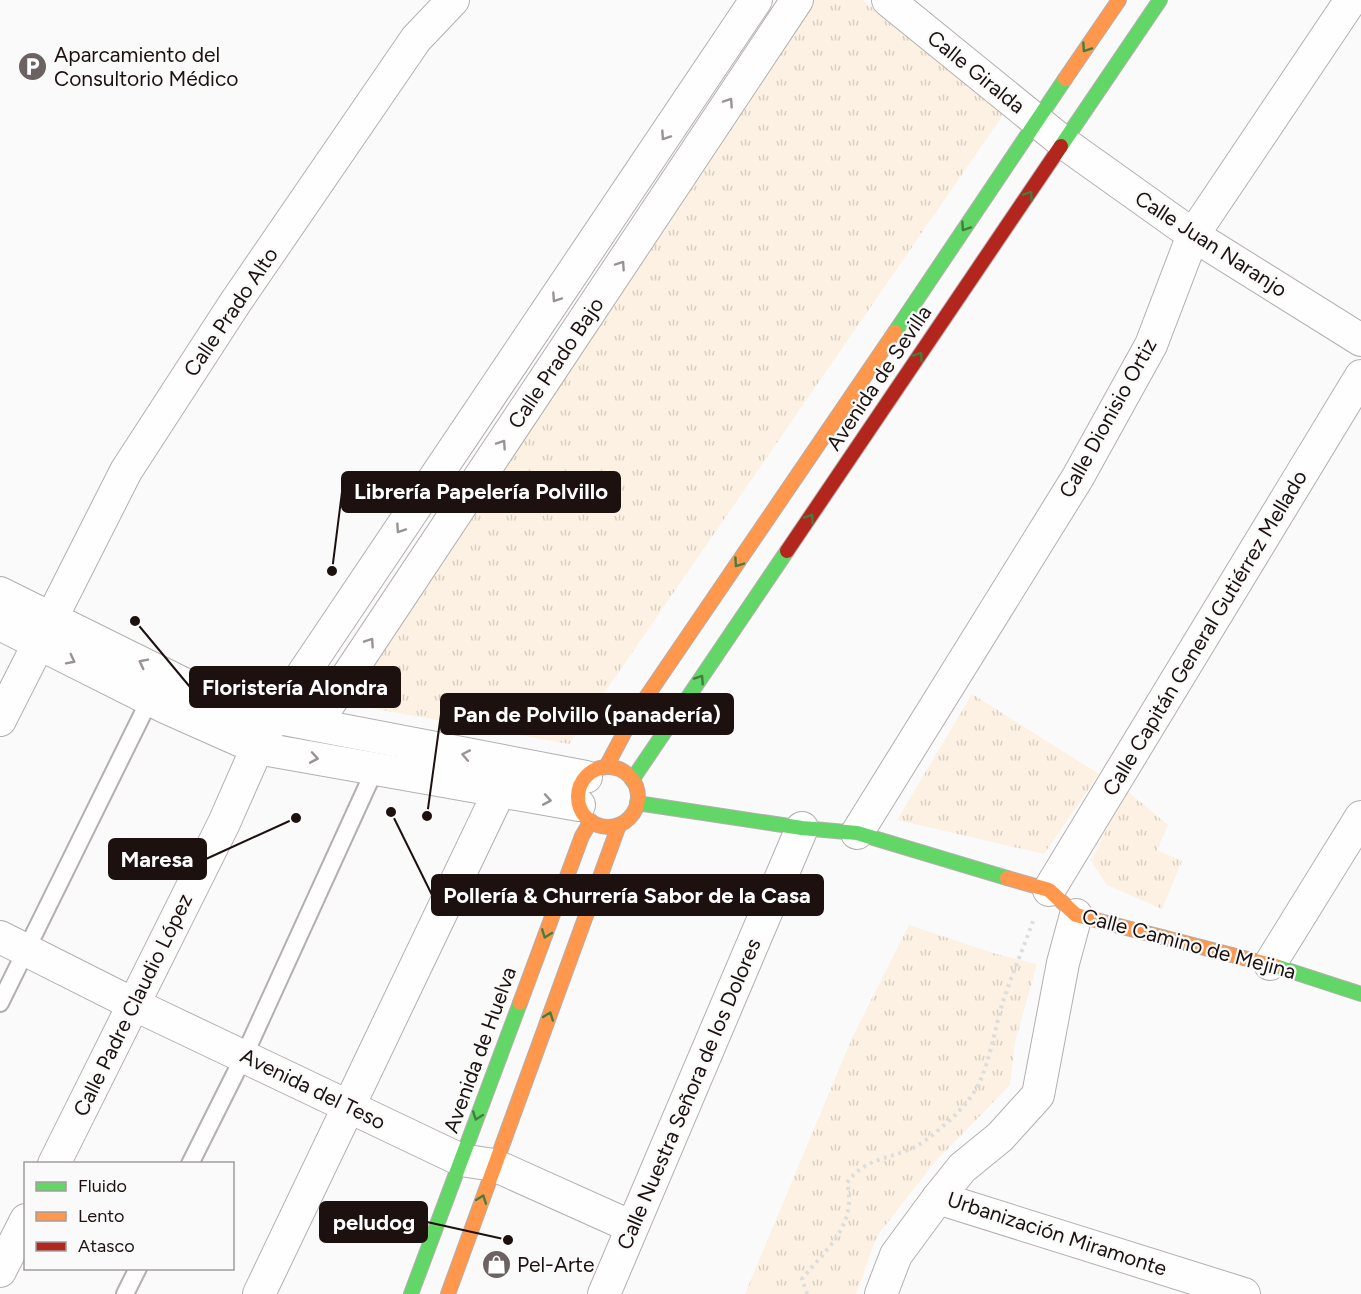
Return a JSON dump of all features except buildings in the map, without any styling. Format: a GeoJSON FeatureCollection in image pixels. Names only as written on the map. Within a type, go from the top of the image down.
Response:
{"type":"FeatureCollection","features":[{"type":"Feature","properties":{"kind":"street","name":"Calle Prado Alto"},"geometry":{"type":"LineString","coordinates":[[0,720],[126,471],[235,303],[416,39],[453,0]]}},
{"type":"Feature","properties":{"kind":"street","name":"Calle Prado Bajo"},"geometry":{"type":"LineString","coordinates":[[274,717],[756,0]]}},
{"type":"Feature","properties":{"kind":"street","name":"Calle Prado Bajo"},"geometry":{"type":"LineString","coordinates":[[315,726],[797,0]]}},
{"type":"Feature","properties":{"kind":"street","name":"Calle Giralda"},"geometry":{"type":"LineString","coordinates":[[888,0],[1064,143]]}},
{"type":"Feature","properties":{"kind":"street","name":"Avenida de Sevilla"},"geometry":{"type":"LineString","coordinates":[[591,793],[632,718],[1119,0]]}},
{"type":"Feature","properties":{"kind":"street","name":"Avenida de Sevilla"},"geometry":{"type":"LineString","coordinates":[[632,780],[1160,0]]}},
{"type":"Feature","properties":{"kind":"street","name":"Calle Dionisio Ortiz"},"geometry":{"type":"LineString","coordinates":[[857,833],[1078,477],[1151,345],[1193,235],[1351,0]]}},
{"type":"Feature","properties":{"kind":"street","name":"Calle Juan Naranjo"},"geometry":{"type":"LineString","coordinates":[[1064,143],[1193,235],[1361,340]]}},
{"type":"Feature","properties":{"kind":"street","name":"Calle Capitán General Gutiérrez Mellado"},"geometry":{"type":"LineString","coordinates":[[1046,889],[1361,376]]}},
{"type":"Feature","properties":{"kind":"street"},"geometry":{"type":"LineString","coordinates":[[0,593],[45,631],[150,699],[226,736],[256,747],[499,792],[591,793],[616,768],[625,772],[632,780],[636,787],[637,803],[631,816],[619,825],[448,1294]]}},
{"type":"Feature","properties":{"kind":"street"},"geometry":{"type":"LineString","coordinates":[[0,624],[45,631],[253,713],[507,762],[591,793],[604,826],[619,825]]}},
{"type":"Feature","properties":{"kind":"street","name":"Calle Padre Claudio López"},"geometry":{"type":"LineString","coordinates":[[55,1162],[224,823],[256,747],[274,717]]}},
{"type":"Feature","properties":{"kind":"street"},"geometry":{"type":"LineString","coordinates":[[259,1294],[499,792],[507,762]]}},
{"type":"Feature","properties":{"kind":"street","name":"Avenida de Huelva"},"geometry":{"type":"LineString","coordinates":[[411,1294],[582,836],[591,793]]}},
{"type":"Feature","properties":{"kind":"street","name":"Calle Camino de Mejina"},"geometry":{"type":"LineString","coordinates":[[637,803],[802,828],[857,833],[1046,889],[1076,915],[1270,964],[1361,994]]}},
{"type":"Feature","properties":{"kind":"street"},"geometry":{"type":"LineString","coordinates":[[1270,964],[1361,817]]}},
{"type":"Feature","properties":{"kind":"street","name":"Calle Nuestra Señora de los Dolores"},"geometry":{"type":"LineString","coordinates":[[604,1294],[802,828]]}},
{"type":"Feature","properties":{"kind":"street","name":"Urbanización Miramonte"},"geometry":{"type":"LineString","coordinates":[[1076,915],[1063,963],[1038,1095],[1000,1137],[962,1168],[938,1198],[1244,1294]]}},
{"type":"Feature","properties":{"kind":"street","name":"Avenida del Teso"},"geometry":{"type":"LineString","coordinates":[[13,944],[133,1004],[461,1160],[494,1165],[632,1227]]}},
{"type":"Feature","properties":{"kind":"street"},"geometry":{"type":"LineString","coordinates":[[881,1294],[896,1255],[938,1198]]}},
{"type":"Feature","properties":{"kind":"street"},"geometry":{"type":"LineString","coordinates":[[0,1271],[24,1224]]}},
{"type":"Feature","properties":{"kind":"lane"},"geometry":{"type":"LineString","coordinates":[[0,1003],[13,944],[150,699]]}},
{"type":"Feature","properties":{"kind":"lane"},"geometry":{"type":"LineString","coordinates":[[191,1162],[244,1056],[375,769]]}},
{"type":"Feature","properties":{"kind":"lane"},"geometry":{"type":"LineString","coordinates":[[125,1294],[137,1270]]}},
{"type":"Feature","properties":{"kind":"path"},"geometry":{"type":"LineString","coordinates":[[807,1294],[802,1279],[833,1243],[846,1221],[850,1197],[847,1183],[854,1172],[867,1164],[897,1155],[924,1141],[958,1112],[981,1081],[1007,989],[1046,889]]}},
{"type":"Feature","properties":{"kind":"green space"},"geometry":{"type":"Polygon","coordinates":[[[812,0],[863,0],[1003,115],[569,744],[343,703],[812,0]]]}},
{"type":"Feature","properties":{"kind":"green space"},"geometry":{"type":"Polygon","coordinates":[[[972,694],[1099,774],[1044,854],[897,820],[972,694]]]}},
{"type":"Feature","properties":{"kind":"green space"},"geometry":{"type":"Polygon","coordinates":[[[1126,790],[1168,825],[1157,850],[1182,861],[1162,909],[1107,885],[1091,861],[1126,790]]]}},
{"type":"Feature","properties":{"kind":"green space"},"geometry":{"type":"Polygon","coordinates":[[[909,925],[996,954],[1037,964],[1015,1042],[1010,1085],[934,1163],[877,1236],[856,1294],[745,1294],[852,1038],[909,925]]]}},
{"type":"Feature","properties":{"kind":"traffic: fast"},"geometry":{"type":"LineString","coordinates":[[1061,146],[1160,0]]}},
{"type":"Feature","properties":{"kind":"traffic: fast"},"geometry":{"type":"LineString","coordinates":[[895,332],[1065,79]]}},
{"type":"Feature","properties":{"kind":"traffic: fast"},"geometry":{"type":"LineString","coordinates":[[632,780],[787,551]]}},
{"type":"Feature","properties":{"kind":"traffic: fast"},"geometry":{"type":"LineString","coordinates":[[637,803],[802,828],[857,833],[1007,878]]}},
{"type":"Feature","properties":{"kind":"traffic: fast"},"geometry":{"type":"LineString","coordinates":[[1275,966],[1361,994]]}},
{"type":"Feature","properties":{"kind":"traffic: fast"},"geometry":{"type":"LineString","coordinates":[[411,1294],[520,1003]]}},
{"type":"Feature","properties":{"kind":"traffic: slow"},"geometry":{"type":"LineString","coordinates":[[1065,79],[1119,0]]}},
{"type":"Feature","properties":{"kind":"traffic: slow"},"geometry":{"type":"LineString","coordinates":[[606,767],[632,718],[895,332]]}},
{"type":"Feature","properties":{"kind":"traffic: slow"},"geometry":{"type":"LineString","coordinates":[[608,767],[629,776],[638,797],[629,818],[608,827],[587,818],[578,797],[587,776],[608,767]]}},
{"type":"Feature","properties":{"kind":"traffic: slow"},"geometry":{"type":"LineString","coordinates":[[520,1003],[582,836],[591,821]]}},
{"type":"Feature","properties":{"kind":"traffic: slow"},"geometry":{"type":"LineString","coordinates":[[448,1294],[619,825]]}},
{"type":"Feature","properties":{"kind":"traffic: slow"},"geometry":{"type":"LineString","coordinates":[[1007,878],[1049,890],[1076,915],[1275,966]]}},
{"type":"Feature","properties":{"kind":"traffic: jam"},"geometry":{"type":"LineString","coordinates":[[787,551],[1061,146]]}},
{"type":"Feature","properties":{"kind":"place","name":"Aparcamiento del Consultorio Médico"},"geometry":{"type":"Point","coordinates":[33,67]}},
{"type":"Feature","properties":{"kind":"place","name":"Librería Papelería Polvillo"},"geometry":{"type":"Point","coordinates":[332,571]}},
{"type":"Feature","properties":{"kind":"place","name":"Floristería Alondra"},"geometry":{"type":"Point","coordinates":[135,621]}},
{"type":"Feature","properties":{"kind":"place","name":"Pollería & Churrería Sabor de la Casa"},"geometry":{"type":"Point","coordinates":[391,812]}},
{"type":"Feature","properties":{"kind":"place","name":"Pan de Polvillo (panadería)"},"geometry":{"type":"Point","coordinates":[427,816]}},
{"type":"Feature","properties":{"kind":"place","name":"Maresa"},"geometry":{"type":"Point","coordinates":[296,818]}},
{"type":"Feature","properties":{"kind":"place","name":"peludog"},"geometry":{"type":"Point","coordinates":[508,1240]}},
{"type":"Feature","properties":{"kind":"place","name":"Pel-Arte"},"geometry":{"type":"Point","coordinates":[496,1265]}}]}
